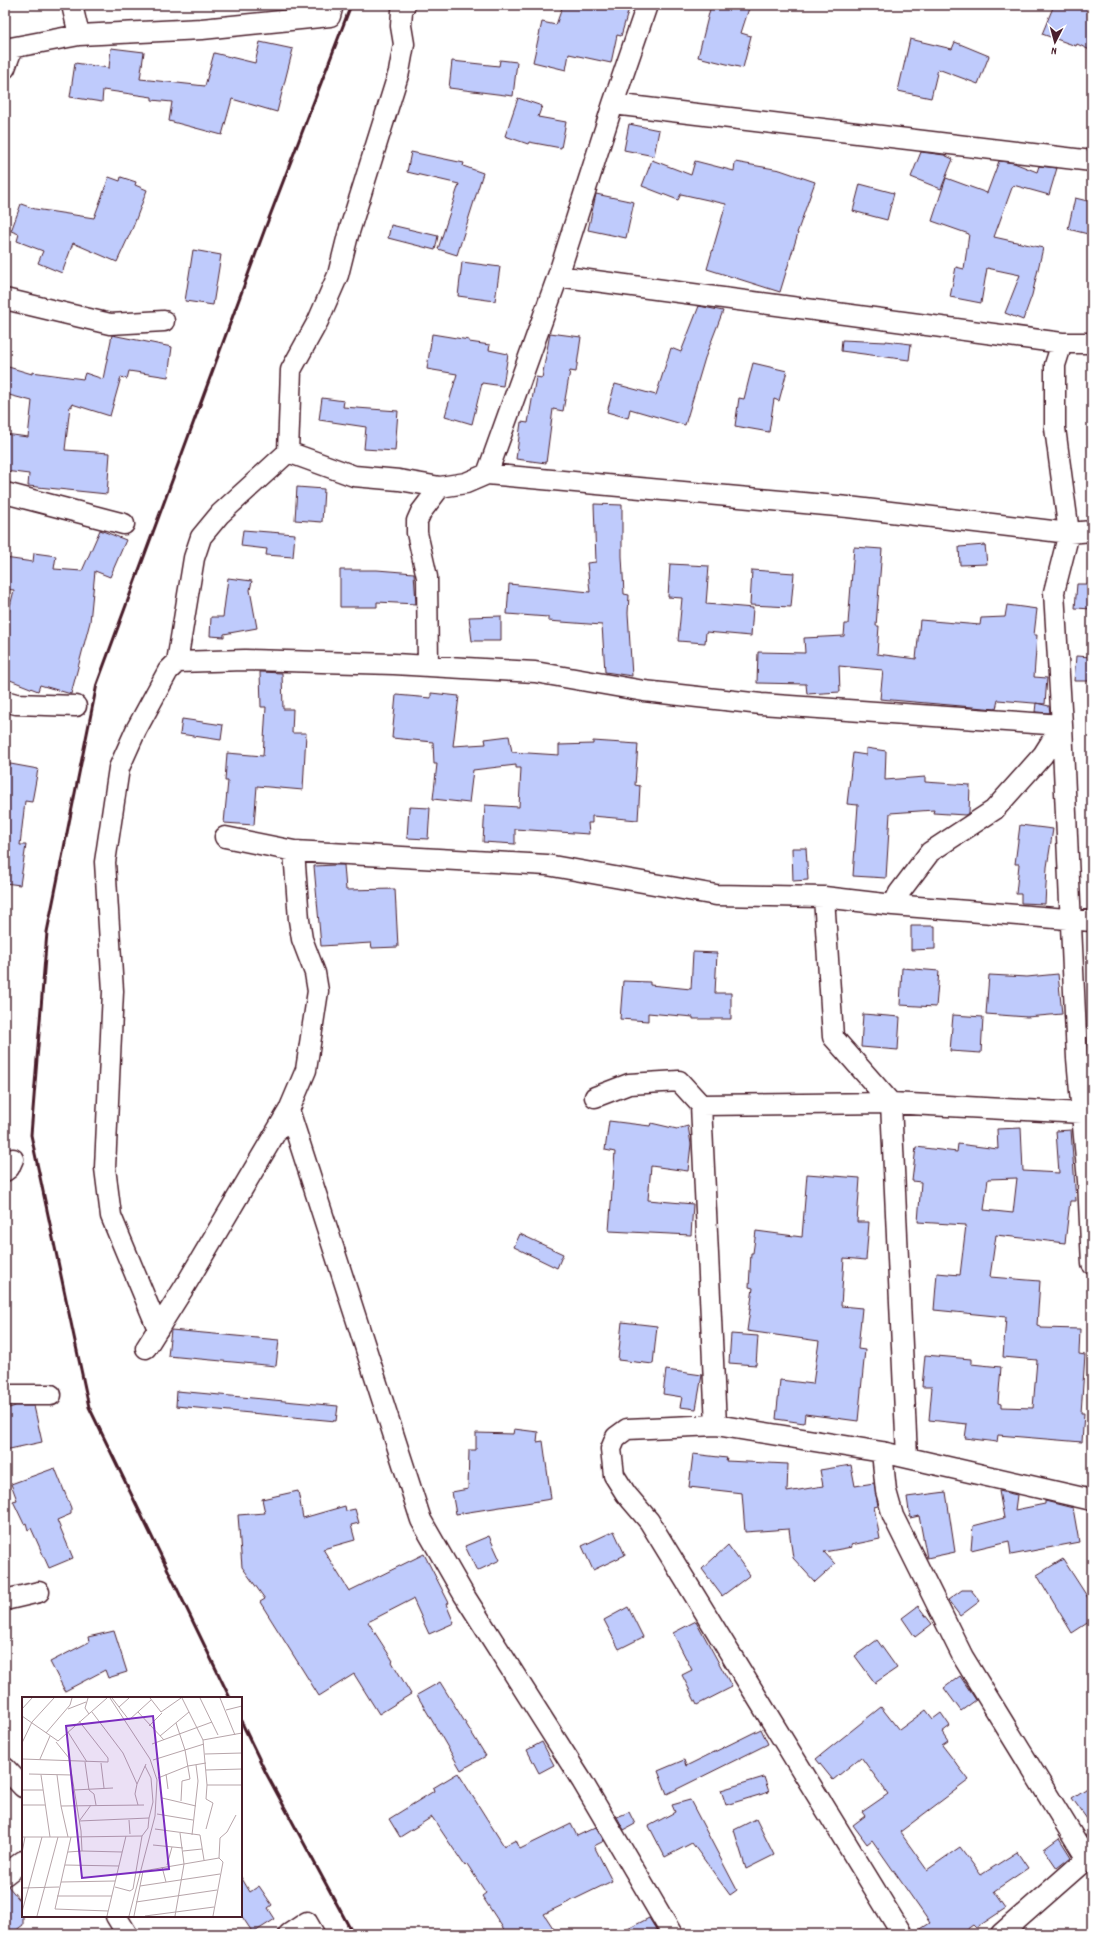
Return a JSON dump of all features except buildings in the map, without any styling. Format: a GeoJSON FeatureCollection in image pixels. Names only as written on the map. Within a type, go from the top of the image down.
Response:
{"type":"FeatureCollection","features":[{"type":"Feature","properties":{"kind":"street"},"geometry":{"type":"LineString","coordinates":[[72,5],[79,35]]}},
{"type":"Feature","properties":{"kind":"street"},"geometry":{"type":"LineString","coordinates":[[5,68],[9,49],[79,35],[202,29],[330,16],[333,5]]}},
{"type":"Feature","properties":{"kind":"street"},"geometry":{"type":"LineString","coordinates":[[158,1329],[111,1216],[105,1168],[113,991],[105,862],[119,768],[136,730],[168,671],[177,662],[194,558],[201,537],[220,514],[288,452],[291,370],[318,321],[338,274],[348,235],[399,72],[404,44],[401,26],[402,11],[405,5]]}},
{"type":"Feature","properties":{"kind":"street"},"geometry":{"type":"LineString","coordinates":[[487,474],[558,276],[646,5]]}},
{"type":"Feature","properties":{"kind":"street"},"geometry":{"type":"LineString","coordinates":[[613,104],[1092,161]]}},
{"type":"Feature","properties":{"kind":"street"},"geometry":{"type":"LineString","coordinates":[[558,276],[1062,343],[1092,343]]}},
{"type":"Feature","properties":{"kind":"street"},"geometry":{"type":"LineString","coordinates":[[5,299],[110,324],[164,321]]}},
{"type":"Feature","properties":{"kind":"street"},"geometry":{"type":"LineString","coordinates":[[1062,343],[1055,365],[1055,428],[1069,533],[1054,592],[1062,724],[1077,1058],[1088,1181],[1092,1264]]}},
{"type":"Feature","properties":{"kind":"street"},"geometry":{"type":"LineString","coordinates":[[288,452],[354,476],[399,480],[440,487],[466,483],[487,474],[848,507],[1069,533],[1092,532]]}},
{"type":"Feature","properties":{"kind":"street"},"geometry":{"type":"LineString","coordinates":[[428,666],[427,577],[417,521],[421,512],[440,487]]}},
{"type":"Feature","properties":{"kind":"street"},"geometry":{"type":"LineString","coordinates":[[5,493],[124,524]]}},
{"type":"Feature","properties":{"kind":"street"},"geometry":{"type":"LineString","coordinates":[[177,662],[245,660],[428,666],[535,672],[644,691],[761,704],[1062,724]]}},
{"type":"Feature","properties":{"kind":"street"},"geometry":{"type":"LineString","coordinates":[[5,701],[16,704],[76,706]]}},
{"type":"Feature","properties":{"kind":"street"},"geometry":{"type":"LineString","coordinates":[[893,905],[899,893],[930,852],[994,810],[1043,755],[1062,724]]}},
{"type":"Feature","properties":{"kind":"street"},"geometry":{"type":"LineString","coordinates":[[226,837],[294,851],[547,865],[716,895],[824,897],[893,905],[1092,921]]}},
{"type":"Feature","properties":{"kind":"street"},"geometry":{"type":"LineString","coordinates":[[146,1348],[185,1286],[289,1110],[306,1070],[318,991],[315,973],[302,939],[298,920],[294,851]]}},
{"type":"Feature","properties":{"kind":"street"},"geometry":{"type":"LineString","coordinates":[[824,897],[833,1037],[891,1103],[907,1457]]}},
{"type":"Feature","properties":{"kind":"street"},"geometry":{"type":"LineString","coordinates":[[595,1097],[629,1084],[679,1081],[701,1105],[716,1425]]}},
{"type":"Feature","properties":{"kind":"street"},"geometry":{"type":"LineString","coordinates":[[701,1105],[891,1103],[1082,1113]]}},
{"type":"Feature","properties":{"kind":"street"},"geometry":{"type":"LineString","coordinates":[[289,1110],[420,1520],[464,1594],[582,1781],[672,1934]]}},
{"type":"Feature","properties":{"kind":"street"},"geometry":{"type":"LineString","coordinates":[[5,1395],[51,1395]]}},
{"type":"Feature","properties":{"kind":"street"},"geometry":{"type":"LineString","coordinates":[[902,1934],[649,1521],[626,1494],[614,1475],[611,1449],[616,1437],[627,1429],[716,1425],[882,1452],[1092,1500]]}},
{"type":"Feature","properties":{"kind":"street"},"geometry":{"type":"LineString","coordinates":[[882,1452],[886,1491],[893,1516],[963,1656],[1089,1857],[1001,1934]]}},
{"type":"Feature","properties":{"kind":"street"},"geometry":{"type":"LineString","coordinates":[[5,1600],[39,1592]]}},
{"type":"Feature","properties":{"kind":"street"},"geometry":{"type":"LineString","coordinates":[[5,1768],[22,1786]]}},
{"type":"Feature","properties":{"kind":"street"},"geometry":{"type":"LineString","coordinates":[[5,1875],[22,1862]]}},
{"type":"Feature","properties":{"kind":"street"},"geometry":{"type":"LineString","coordinates":[[117,1917],[127,1934]]}},
{"type":"Feature","properties":{"kind":"street"},"geometry":{"type":"LineString","coordinates":[[289,1934],[307,1922],[314,1934]]}},
{"type":"Feature","properties":{"kind":"railway"},"geometry":{"type":"LineString","coordinates":[[230,1697],[89,1407],[31,1135],[47,932],[97,684],[266,226],[351,5]]}},
{"type":"Feature","properties":{"kind":"railway"},"geometry":{"type":"LineString","coordinates":[[242,1723],[266,1773],[353,1934]]}}]}
